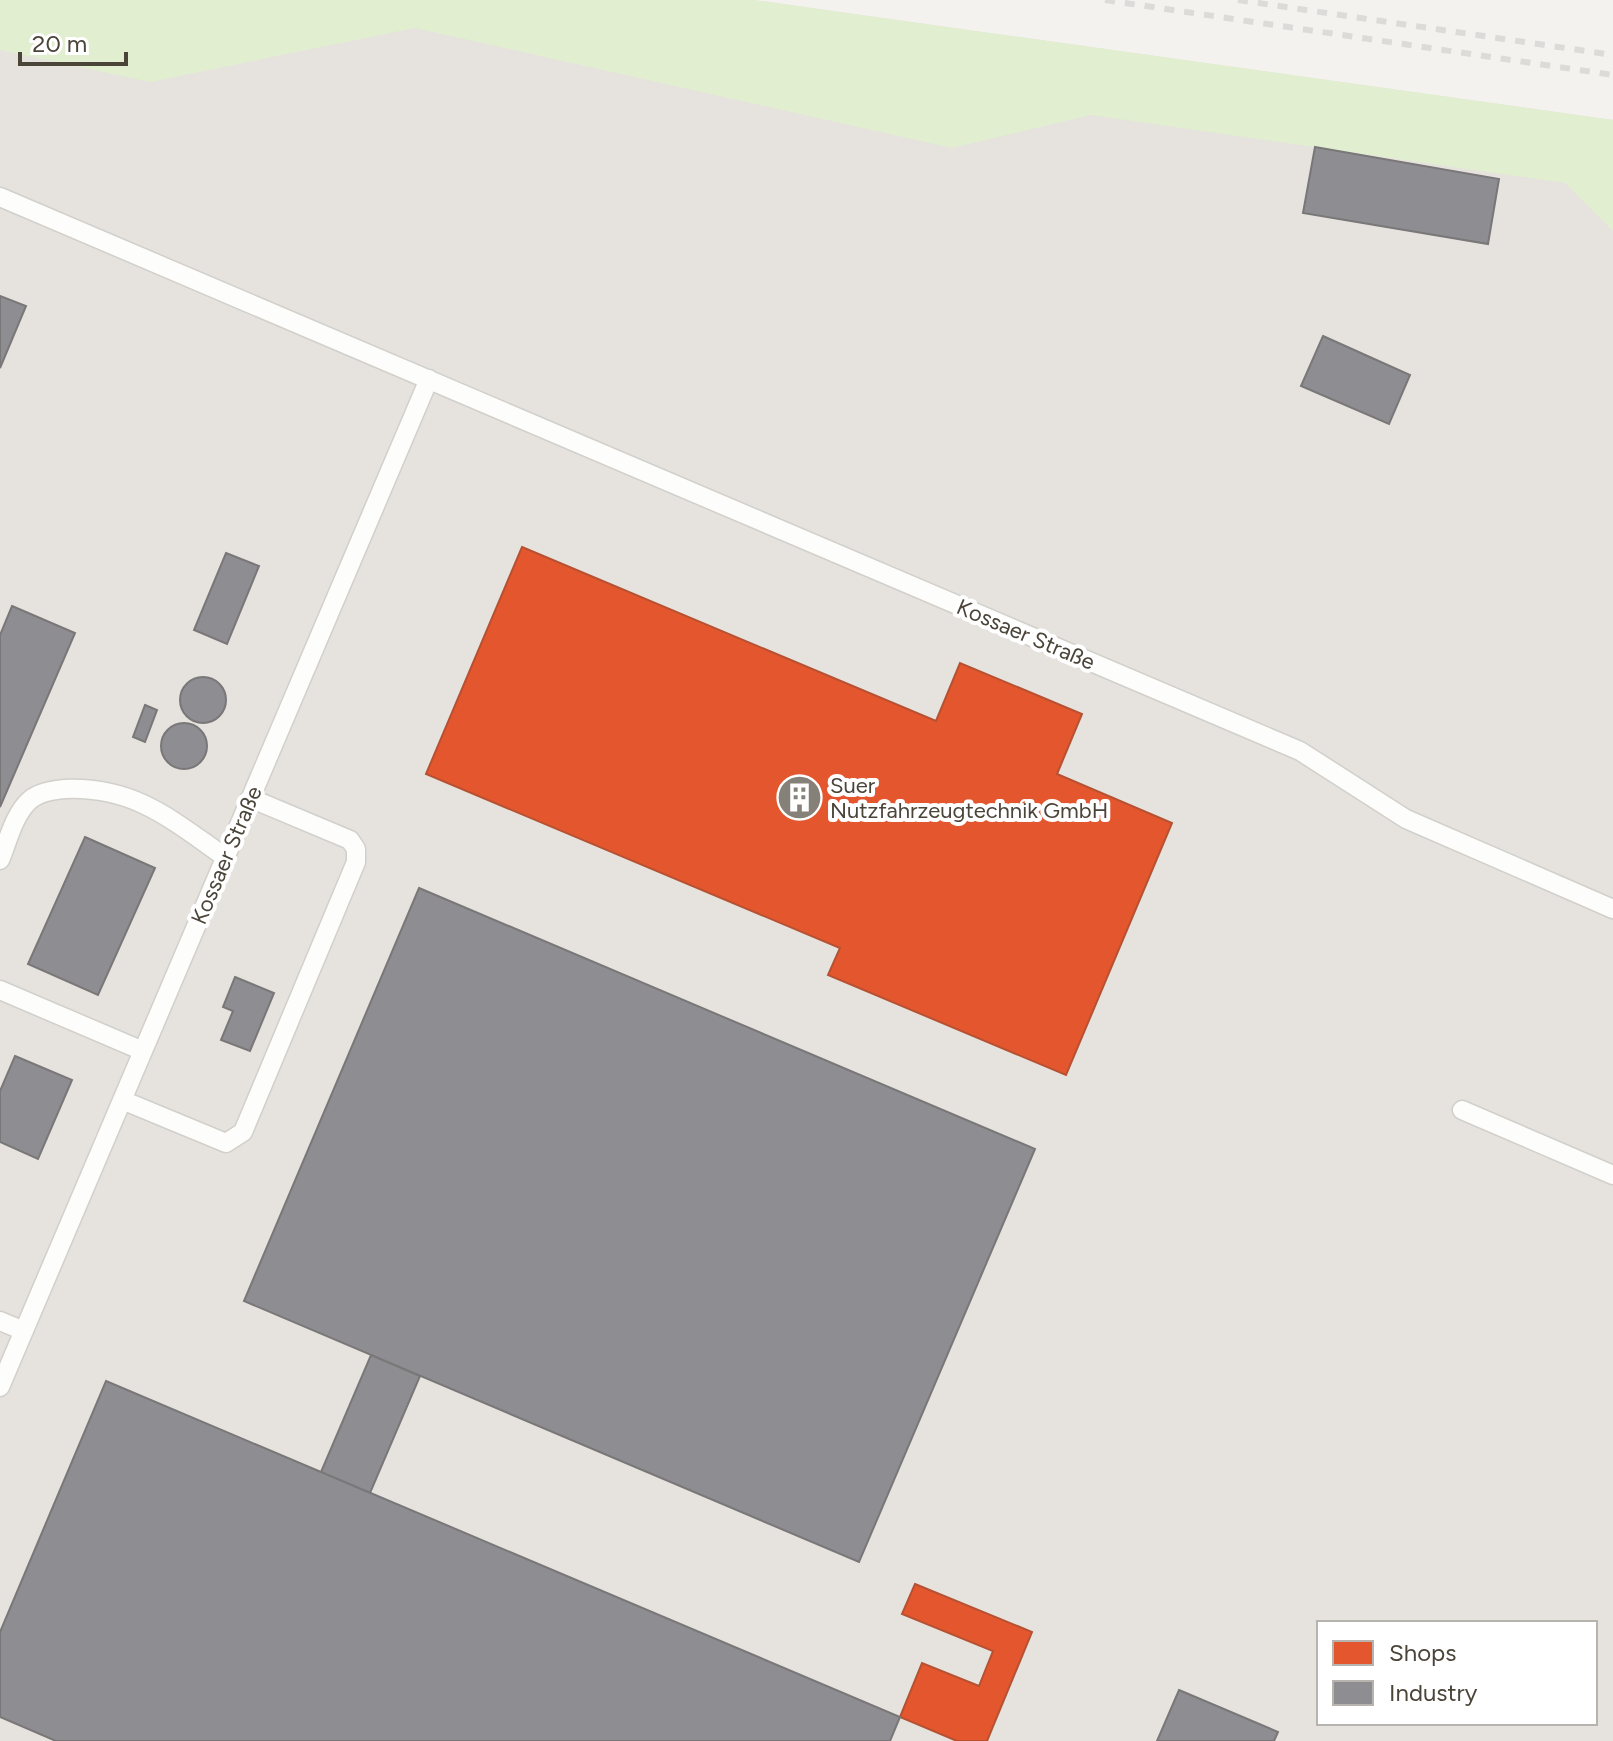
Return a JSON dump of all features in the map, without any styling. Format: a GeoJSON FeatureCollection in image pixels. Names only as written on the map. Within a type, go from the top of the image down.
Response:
{"type":"FeatureCollection","features":[{"type":"Feature","properties":{"kind":"lane","name":"Kossaer Straße"},"geometry":{"type":"LineString","coordinates":[[0,197],[1300,751],[1406,819],[1613,909]]}},
{"type":"Feature","properties":{"kind":"lane","name":"Kossaer Straße"},"geometry":{"type":"LineString","coordinates":[[0,1387],[429,379]]}},
{"type":"Feature","properties":{"kind":"lane"},"geometry":{"type":"LineString","coordinates":[[0,860],[21,811],[32,798],[51,790],[85,788],[116,793],[144,804],[225,857]]}},
{"type":"Feature","properties":{"kind":"lane"},"geometry":{"type":"LineString","coordinates":[[122,1100],[226,1143],[243,1132],[356,862],[356,849],[350,840],[250,798]]}},
{"type":"Feature","properties":{"kind":"lane"},"geometry":{"type":"LineString","coordinates":[[0,990],[143,1051]]}},
{"type":"Feature","properties":{"kind":"lane"},"geometry":{"type":"LineString","coordinates":[[1462,1110],[1612,1171]]}},
{"type":"Feature","properties":{"kind":"lane"},"geometry":{"type":"LineString","coordinates":[[0,1321],[24,1331]]}},
{"type":"Feature","properties":{"kind":"shaded area"},"geometry":{"type":"Polygon","coordinates":[[[0,0],[754,0],[1613,120],[1613,1741],[0,1741],[0,0]]]}},
{"type":"Feature","properties":{"kind":"green space"},"geometry":{"type":"Polygon","coordinates":[[[0,0],[754,0],[1613,120],[1613,231],[1565,183],[1091,115],[952,148],[415,28],[150,82],[0,50],[0,0]]]}},
{"type":"Feature","properties":{"kind":"building: Shops","name":"Suer Nutzfahrzeugtechnik GmbH"},"geometry":{"type":"Polygon","coordinates":[[[522,547],[936,721],[960,663],[1082,714],[1057,774],[1172,823],[1066,1075],[828,975],[840,948],[426,774],[522,547]]]}},
{"type":"Feature","properties":{"kind":"building: Shops"},"geometry":{"type":"Polygon","coordinates":[[[915,1584],[1032,1632],[987,1741],[957,1741],[900,1717],[922,1663],[979,1686],[993,1651],[902,1614],[915,1584]]]}},
{"type":"Feature","properties":{"kind":"building: Industry"},"geometry":{"type":"Polygon","coordinates":[[[1315,147],[1499,179],[1488,244],[1303,213],[1315,147]]]}},
{"type":"Feature","properties":{"kind":"building: Industry"},"geometry":{"type":"Polygon","coordinates":[[[0,296],[26,306],[0,368],[0,296]]]}},
{"type":"Feature","properties":{"kind":"building: Industry"},"geometry":{"type":"Polygon","coordinates":[[[1323,336],[1410,375],[1389,424],[1301,386],[1323,336]]]}},
{"type":"Feature","properties":{"kind":"building: Industry"},"geometry":{"type":"Polygon","coordinates":[[[226,553],[259,566],[227,644],[194,630],[226,553]]]}},
{"type":"Feature","properties":{"kind":"building: Industry"},"geometry":{"type":"Polygon","coordinates":[[[12,606],[75,633],[0,807],[0,635],[12,606]]]}},
{"type":"Feature","properties":{"kind":"building: Industry"},"geometry":{"type":"Polygon","coordinates":[[[203,677],[219,684],[226,700],[219,716],[203,723],[187,716],[180,700],[187,684],[203,677]]]}},
{"type":"Feature","properties":{"kind":"building: Industry"},"geometry":{"type":"Polygon","coordinates":[[[145,705],[157,710],[145,742],[133,737],[145,705]]]}},
{"type":"Feature","properties":{"kind":"building: Industry"},"geometry":{"type":"Polygon","coordinates":[[[184,723],[200,730],[207,746],[200,762],[184,769],[168,762],[161,746],[168,730],[184,723]]]}},
{"type":"Feature","properties":{"kind":"building: Industry"},"geometry":{"type":"Polygon","coordinates":[[[85,837],[155,868],[98,995],[28,964],[85,837]]]}},
{"type":"Feature","properties":{"kind":"building: Industry"},"geometry":{"type":"Polygon","coordinates":[[[419,888],[1035,1149],[859,1562],[244,1301],[419,888]]]}},
{"type":"Feature","properties":{"kind":"building: Industry"},"geometry":{"type":"Polygon","coordinates":[[[235,977],[274,993],[250,1051],[221,1040],[233,1011],[223,1007],[235,977]]]}},
{"type":"Feature","properties":{"kind":"building: Industry"},"geometry":{"type":"Polygon","coordinates":[[[15,1056],[72,1080],[38,1159],[0,1142],[0,1091],[15,1056]]]}},
{"type":"Feature","properties":{"kind":"building: Industry"},"geometry":{"type":"Polygon","coordinates":[[[371,1355],[420,1376],[370,1493],[321,1472],[371,1355]]]}},
{"type":"Feature","properties":{"kind":"building: Industry"},"geometry":{"type":"Polygon","coordinates":[[[106,1381],[900,1717],[890,1741],[56,1741],[0,1717],[0,1632],[106,1381]]]}},
{"type":"Feature","properties":{"kind":"building: Industry"},"geometry":{"type":"Polygon","coordinates":[[[1179,1690],[1278,1732],[1274,1741],[1157,1741],[1179,1690]]]}},
{"type":"Feature","properties":{"kind":"railway"},"geometry":{"type":"LineString","coordinates":[[1105,0],[1613,75]]}},
{"type":"Feature","properties":{"kind":"railway"},"geometry":{"type":"LineString","coordinates":[[1238,0],[1613,55]]}},
{"type":"Feature","properties":{"kind":"place","name":"Suer Nutzfahrzeugtechnik GmbH"},"geometry":{"type":"Point","coordinates":[799,798]}}]}
